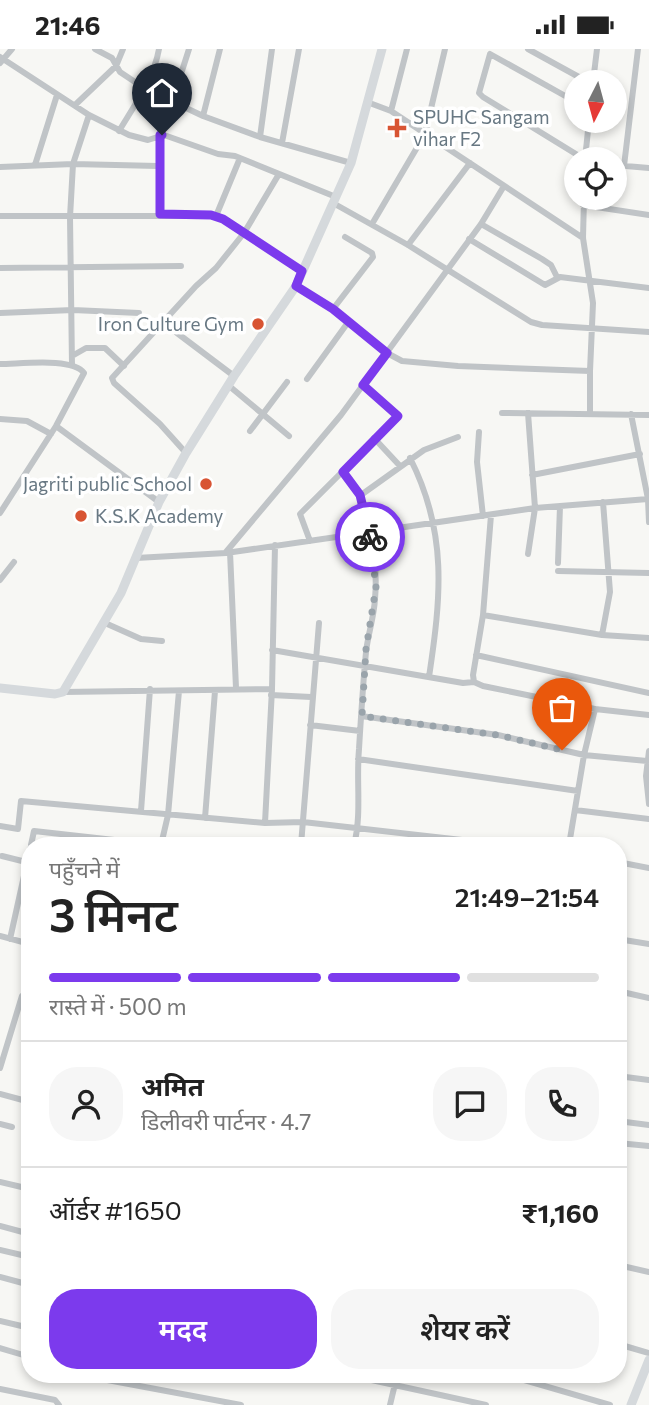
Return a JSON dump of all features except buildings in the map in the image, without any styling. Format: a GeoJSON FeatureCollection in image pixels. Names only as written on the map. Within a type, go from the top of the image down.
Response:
{"type":"FeatureCollection","features":[{"type":"Feature","properties":{"kind":"street"},"geometry":{"type":"LineString","coordinates":[[12,49],[1,60],[119,131],[145,140],[160,135],[218,154],[240,158],[279,174],[334,200],[534,323],[649,332]]}},
{"type":"Feature","properties":{"kind":"street"},"geometry":{"type":"LineString","coordinates":[[95,49],[112,58],[120,72],[144,88],[203,116],[260,137],[351,163]]}},
{"type":"Feature","properties":{"kind":"street"},"geometry":{"type":"LineString","coordinates":[[75,105],[116,66],[123,49]]}},
{"type":"Feature","properties":{"kind":"street"},"geometry":{"type":"LineString","coordinates":[[119,131],[144,88],[159,49]]}},
{"type":"Feature","properties":{"kind":"street"},"geometry":{"type":"LineString","coordinates":[[172,102],[190,49]]}},
{"type":"Feature","properties":{"kind":"street"},"geometry":{"type":"LineString","coordinates":[[203,116],[220,49]]}},
{"type":"Feature","properties":{"kind":"street"},"geometry":{"type":"LineString","coordinates":[[260,137],[272,49]]}},
{"type":"Feature","properties":{"kind":"street"},"geometry":{"type":"LineString","coordinates":[[282,143],[299,49]]}},
{"type":"Feature","properties":{"kind":"street"},"geometry":{"type":"LineString","coordinates":[[63,692],[105,623],[159,502],[186,453],[228,385],[296,286],[351,163],[382,49]]}},
{"type":"Feature","properties":{"kind":"street"},"geometry":{"type":"LineString","coordinates":[[391,111],[407,49]]}},
{"type":"Feature","properties":{"kind":"street"},"geometry":{"type":"LineString","coordinates":[[372,224],[425,134],[445,49]]}},
{"type":"Feature","properties":{"kind":"street"},"geometry":{"type":"LineString","coordinates":[[528,49],[567,70]]}},
{"type":"Feature","properties":{"kind":"street"},"geometry":{"type":"LineString","coordinates":[[593,70],[597,49]]}},
{"type":"Feature","properties":{"kind":"street"},"geometry":{"type":"LineString","coordinates":[[626,147],[638,49]]}},
{"type":"Feature","properties":{"kind":"street"},"geometry":{"type":"LineString","coordinates":[[564,95],[490,54],[479,86],[479,93],[483,97],[564,147]]}},
{"type":"Feature","properties":{"kind":"street"},"geometry":{"type":"LineString","coordinates":[[35,165],[57,95]]}},
{"type":"Feature","properties":{"kind":"street"},"geometry":{"type":"LineString","coordinates":[[367,102],[391,111],[583,238]]}},
{"type":"Feature","properties":{"kind":"street"},"geometry":{"type":"LineString","coordinates":[[72,365],[70,217],[73,164],[89,115]]}},
{"type":"Feature","properties":{"kind":"street"},"geometry":{"type":"LineString","coordinates":[[160,135],[160,214]]}},
{"type":"Feature","properties":{"kind":"street"},"geometry":{"type":"LineString","coordinates":[[216,216],[240,158]]}},
{"type":"Feature","properties":{"kind":"street"},"geometry":{"type":"LineString","coordinates":[[408,245],[470,163]]}},
{"type":"Feature","properties":{"kind":"street"},"geometry":{"type":"LineString","coordinates":[[0,167],[73,164],[158,166]]}},
{"type":"Feature","properties":{"kind":"street"},"geometry":{"type":"LineString","coordinates":[[627,166],[649,168]]}},
{"type":"Feature","properties":{"kind":"street"},"geometry":{"type":"LineString","coordinates":[[186,453],[112,378],[196,286],[216,268],[244,233],[279,174]]}},
{"type":"Feature","properties":{"kind":"street"},"geometry":{"type":"LineString","coordinates":[[236,688],[228,552],[363,385],[481,224],[504,186]]}},
{"type":"Feature","properties":{"kind":"street"},"geometry":{"type":"LineString","coordinates":[[584,210],[583,238],[593,303],[590,414]]}},
{"type":"Feature","properties":{"kind":"street"},"geometry":{"type":"LineString","coordinates":[[624,210],[649,215]]}},
{"type":"Feature","properties":{"kind":"street"},"geometry":{"type":"LineString","coordinates":[[0,216],[216,216],[302,271]]}},
{"type":"Feature","properties":{"kind":"street"},"geometry":{"type":"LineString","coordinates":[[481,224],[551,265],[557,277]]}},
{"type":"Feature","properties":{"kind":"street"},"geometry":{"type":"LineString","coordinates":[[333,309],[373,257],[372,253],[345,237]]}},
{"type":"Feature","properties":{"kind":"street"},"geometry":{"type":"LineString","coordinates":[[469,239],[545,285],[549,285],[557,277]]}},
{"type":"Feature","properties":{"kind":"street"},"geometry":{"type":"LineString","coordinates":[[0,268],[181,266]]}},
{"type":"Feature","properties":{"kind":"street"},"geometry":{"type":"LineString","coordinates":[[557,277],[649,288]]}},
{"type":"Feature","properties":{"kind":"street"},"geometry":{"type":"LineString","coordinates":[[296,286],[333,309],[387,353],[402,361],[590,370]]}},
{"type":"Feature","properties":{"kind":"street"},"geometry":{"type":"LineString","coordinates":[[0,313],[73,310],[139,313]]}},
{"type":"Feature","properties":{"kind":"street"},"geometry":{"type":"LineString","coordinates":[[307,379],[349,321]]}},
{"type":"Feature","properties":{"kind":"street"},"geometry":{"type":"LineString","coordinates":[[177,333],[234,376]]}},
{"type":"Feature","properties":{"kind":"street"},"geometry":{"type":"LineString","coordinates":[[72,356],[86,348],[105,348],[124,366]]}},
{"type":"Feature","properties":{"kind":"street"},"geometry":{"type":"LineString","coordinates":[[0,364],[72,365],[81,368],[84,375],[56,426],[0,513]]}},
{"type":"Feature","properties":{"kind":"street"},"geometry":{"type":"LineString","coordinates":[[250,431],[287,382]]}},
{"type":"Feature","properties":{"kind":"street"},"geometry":{"type":"LineString","coordinates":[[228,385],[289,436]]}},
{"type":"Feature","properties":{"kind":"street"},"geometry":{"type":"LineString","coordinates":[[310,541],[300,514],[398,416],[363,385]]}},
{"type":"Feature","properties":{"kind":"street"},"geometry":{"type":"LineString","coordinates":[[502,413],[649,415]]}},
{"type":"Feature","properties":{"kind":"street"},"geometry":{"type":"LineString","coordinates":[[528,414],[535,508],[528,554]]}},
{"type":"Feature","properties":{"kind":"street"},"geometry":{"type":"LineString","coordinates":[[631,414],[648,499],[649,522]]}},
{"type":"Feature","properties":{"kind":"street"},"geometry":{"type":"LineString","coordinates":[[0,419],[26,421],[51,434]]}},
{"type":"Feature","properties":{"kind":"street"},"geometry":{"type":"LineString","coordinates":[[56,426],[159,502]]}},
{"type":"Feature","properties":{"kind":"street"},"geometry":{"type":"LineString","coordinates":[[479,432],[477,462],[483,516]]}},
{"type":"Feature","properties":{"kind":"street"},"geometry":{"type":"LineString","coordinates":[[360,495],[411,458],[433,445],[458,437]]}},
{"type":"Feature","properties":{"kind":"street"},"geometry":{"type":"LineString","coordinates":[[374,438],[400,466]]}},
{"type":"Feature","properties":{"kind":"street"},"geometry":{"type":"LineString","coordinates":[[532,475],[640,454]]}},
{"type":"Feature","properties":{"kind":"street"},"geometry":{"type":"LineString","coordinates":[[411,458],[429,500],[434,521],[439,573],[440,602],[429,677]]}},
{"type":"Feature","properties":{"kind":"street"},"geometry":{"type":"LineString","coordinates":[[343,472],[360,495],[369,533],[376,587],[365,666],[360,731],[357,837]]}},
{"type":"Feature","properties":{"kind":"street"},"geometry":{"type":"LineString","coordinates":[[136,558],[228,552],[535,508],[648,499]]}},
{"type":"Feature","properties":{"kind":"street"},"geometry":{"type":"LineString","coordinates":[[602,635],[610,592],[603,502]]}},
{"type":"Feature","properties":{"kind":"street"},"geometry":{"type":"LineString","coordinates":[[560,506],[558,567],[609,573],[649,573]]}},
{"type":"Feature","properties":{"kind":"street"},"geometry":{"type":"LineString","coordinates":[[474,682],[483,615],[491,515]]}},
{"type":"Feature","properties":{"kind":"street"},"geometry":{"type":"LineString","coordinates":[[265,823],[275,545]]}},
{"type":"Feature","properties":{"kind":"street"},"geometry":{"type":"LineString","coordinates":[[0,580],[14,562]]}},
{"type":"Feature","properties":{"kind":"street"},"geometry":{"type":"LineString","coordinates":[[483,615],[602,635],[649,638]]}},
{"type":"Feature","properties":{"kind":"street"},"geometry":{"type":"LineString","coordinates":[[105,623],[141,639],[162,641]]}},
{"type":"Feature","properties":{"kind":"street"},"geometry":{"type":"LineString","coordinates":[[302,837],[319,623]]}},
{"type":"Feature","properties":{"kind":"street"},"geometry":{"type":"LineString","coordinates":[[272,650],[463,683],[474,682],[596,709],[649,715]]}},
{"type":"Feature","properties":{"kind":"street"},"geometry":{"type":"LineString","coordinates":[[476,655],[649,693]]}},
{"type":"Feature","properties":{"kind":"street"},"geometry":{"type":"LineString","coordinates":[[0,688],[55,694],[150,689],[215,691],[236,688],[312,697]]}},
{"type":"Feature","properties":{"kind":"street"},"geometry":{"type":"LineString","coordinates":[[141,811],[150,689]]}},
{"type":"Feature","properties":{"kind":"street"},"geometry":{"type":"LineString","coordinates":[[162,837],[168,814],[178,691]]}},
{"type":"Feature","properties":{"kind":"street"},"geometry":{"type":"LineString","coordinates":[[205,818],[215,691]]}},
{"type":"Feature","properties":{"kind":"street"},"geometry":{"type":"LineString","coordinates":[[571,837],[584,755],[596,709]]}},
{"type":"Feature","properties":{"kind":"street"},"geometry":{"type":"LineString","coordinates":[[362,716],[498,735],[584,755],[647,761]]}},
{"type":"Feature","properties":{"kind":"street"},"geometry":{"type":"LineString","coordinates":[[310,725],[360,731]]}},
{"type":"Feature","properties":{"kind":"street"},"geometry":{"type":"LineString","coordinates":[[649,751],[649,804]]}},
{"type":"Feature","properties":{"kind":"street"},"geometry":{"type":"LineString","coordinates":[[358,759],[578,791]]}},
{"type":"Feature","properties":{"kind":"street"},"geometry":{"type":"LineString","coordinates":[[18,829],[21,801],[265,823],[303,822],[412,837]]}},
{"type":"Feature","properties":{"kind":"street"},"geometry":{"type":"LineString","coordinates":[[576,810],[649,819]]}},
{"type":"Feature","properties":{"kind":"street"},"geometry":{"type":"LineString","coordinates":[[0,826],[86,837]]}},
{"type":"Feature","properties":{"kind":"street"},"geometry":{"type":"LineString","coordinates":[[32,837],[34,831]]}},
{"type":"Feature","properties":{"kind":"street"},"geometry":{"type":"LineString","coordinates":[[2,856],[21,860]]}},
{"type":"Feature","properties":{"kind":"street"},"geometry":{"type":"LineString","coordinates":[[627,864],[649,868]]}},
{"type":"Feature","properties":{"kind":"street"},"geometry":{"type":"LineString","coordinates":[[10,939],[21,892]]}},
{"type":"Feature","properties":{"kind":"street"},"geometry":{"type":"LineString","coordinates":[[0,936],[21,942]]}},
{"type":"Feature","properties":{"kind":"street"},"geometry":{"type":"LineString","coordinates":[[627,940],[649,944]]}},
{"type":"Feature","properties":{"kind":"street"},"geometry":{"type":"LineString","coordinates":[[627,993],[649,998]]}},
{"type":"Feature","properties":{"kind":"street"},"geometry":{"type":"LineString","coordinates":[[0,1067],[21,999]]}},
{"type":"Feature","properties":{"kind":"street"},"geometry":{"type":"LineString","coordinates":[[627,1077],[649,1080]]}},
{"type":"Feature","properties":{"kind":"street"},"geometry":{"type":"LineString","coordinates":[[0,1094],[21,1098]]}},
{"type":"Feature","properties":{"kind":"street"},"geometry":{"type":"LineString","coordinates":[[627,1122],[649,1125]]}},
{"type":"Feature","properties":{"kind":"street"},"geometry":{"type":"LineString","coordinates":[[0,1124],[12,1127]]}},
{"type":"Feature","properties":{"kind":"street"},"geometry":{"type":"LineString","coordinates":[[627,1144],[649,1146]]}},
{"type":"Feature","properties":{"kind":"street"},"geometry":{"type":"LineString","coordinates":[[0,1182],[21,1187]]}},
{"type":"Feature","properties":{"kind":"street"},"geometry":{"type":"LineString","coordinates":[[0,1226],[21,1232]]}},
{"type":"Feature","properties":{"kind":"street"},"geometry":{"type":"LineString","coordinates":[[0,1250],[21,1255]]}},
{"type":"Feature","properties":{"kind":"street"},"geometry":{"type":"LineString","coordinates":[[627,1267],[649,1272]]}},
{"type":"Feature","properties":{"kind":"street"},"geometry":{"type":"LineString","coordinates":[[0,1277],[21,1283]]}},
{"type":"Feature","properties":{"kind":"street"},"geometry":{"type":"LineString","coordinates":[[0,1321],[21,1326]]}},
{"type":"Feature","properties":{"kind":"street"},"geometry":{"type":"LineString","coordinates":[[627,1347],[649,1353]]}},
{"type":"Feature","properties":{"kind":"street"},"geometry":{"type":"LineString","coordinates":[[0,1348],[21,1354]]}},
{"type":"Feature","properties":{"kind":"street"},"geometry":{"type":"LineString","coordinates":[[631,1405],[649,1360]]}},
{"type":"Feature","properties":{"kind":"street"},"geometry":{"type":"LineString","coordinates":[[123,1383],[241,1405]]}},
{"type":"Feature","properties":{"kind":"street"},"geometry":{"type":"LineString","coordinates":[[390,1383],[486,1405]]}},
{"type":"Feature","properties":{"kind":"street"},"geometry":{"type":"LineString","coordinates":[[531,1383],[590,1402],[610,1405]]}},
{"type":"Feature","properties":{"kind":"street"},"geometry":{"type":"LineString","coordinates":[[390,1405],[395,1384]]}},
{"type":"Feature","properties":{"kind":"street"},"geometry":{"type":"LineString","coordinates":[[0,1389],[55,1400],[59,1405]]}},
{"type":"Feature","properties":{"kind":"way so far"},"geometry":{"type":"LineString","coordinates":[[370,537],[376,587],[366,649],[362,716],[498,735],[562,750]]}},
{"type":"Feature","properties":{"kind":"place","name":"SPUHC Sangam vihar F2"},"geometry":{"type":"Point","coordinates":[397,128]}},
{"type":"Feature","properties":{"kind":"place","name":"Iron Culture Gym"},"geometry":{"type":"Point","coordinates":[258,324]}},
{"type":"Feature","properties":{"kind":"place","name":"Jagriti public School"},"geometry":{"type":"Point","coordinates":[206,484]}},
{"type":"Feature","properties":{"kind":"place","name":"K.S.K Academy"},"geometry":{"type":"Point","coordinates":[81,516]}},
{"type":"Feature","properties":{"kind":"route"},"geometry":{"type":"LineString","coordinates":[[162,135],[158,166],[160,214],[211,215],[223,219],[302,271],[296,286],[333,309],[387,353],[363,385],[398,416],[343,472],[360,495],[370,537]]}}]}
